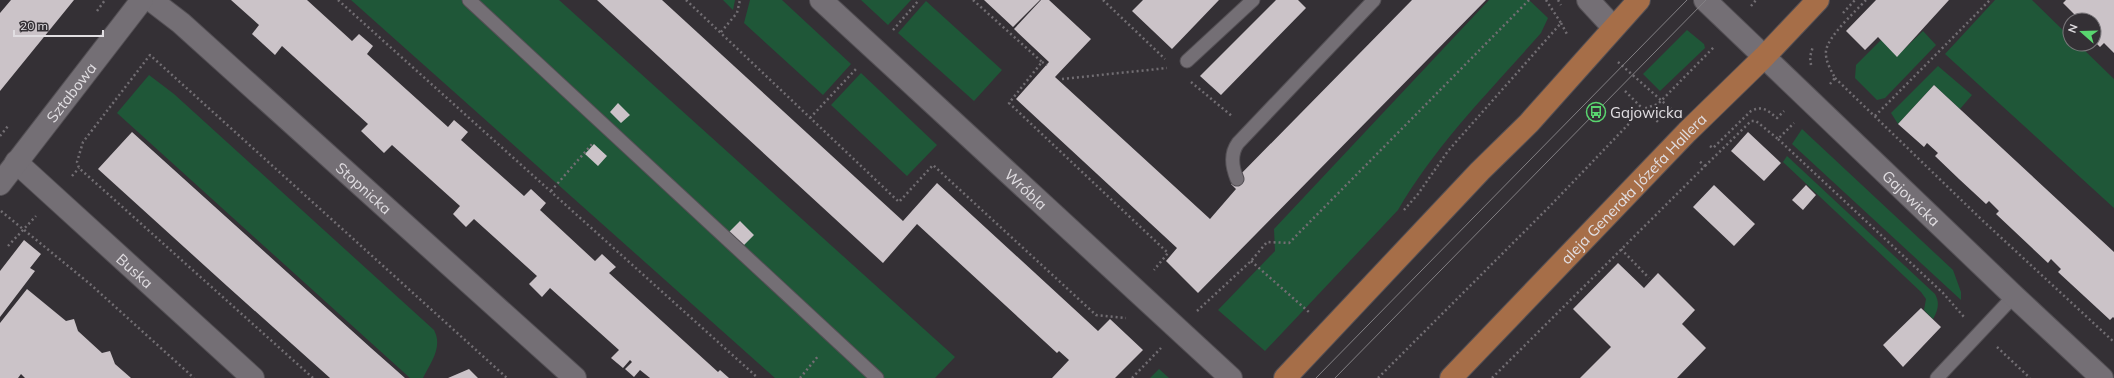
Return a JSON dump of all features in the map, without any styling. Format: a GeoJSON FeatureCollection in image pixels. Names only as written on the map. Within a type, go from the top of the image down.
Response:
{"type":"FeatureCollection","features":[{"type":"Feature","properties":{"kind":"main road"},"geometry":{"type":"LineString","coordinates":[[1285,378],[1528,122],[1638,0]]}},
{"type":"Feature","properties":{"kind":"main road","name":"aleja Generała Józefa Hallera"},"geometry":{"type":"LineString","coordinates":[[1451,378],[1687,132],[1764,57],[1818,0]]}},
{"type":"Feature","properties":{"kind":"street","name":"Sztabowa"},"geometry":{"type":"LineString","coordinates":[[0,184],[142,0]]}},
{"type":"Feature","properties":{"kind":"street","name":"Stopnicka"},"geometry":{"type":"LineString","coordinates":[[150,0],[186,28],[574,378]]}},
{"type":"Feature","properties":{"kind":"street","name":"Wróbla"},"geometry":{"type":"LineString","coordinates":[[821,0],[1231,378]]}},
{"type":"Feature","properties":{"kind":"street"},"geometry":{"type":"LineString","coordinates":[[1588,0],[1613,27]]}},
{"type":"Feature","properties":{"kind":"street","name":"Gajowicka"},"geometry":{"type":"LineString","coordinates":[[1705,0],[2014,296],[2102,378]]}},
{"type":"Feature","properties":{"kind":"street","name":"Buska"},"geometry":{"type":"LineString","coordinates":[[16,162],[253,378]]}},
{"type":"Feature","properties":{"kind":"lane"},"geometry":{"type":"LineString","coordinates":[[469,0],[877,378]]}},
{"type":"Feature","properties":{"kind":"lane"},"geometry":{"type":"LineString","coordinates":[[1188,61],[1253,0]]}},
{"type":"Feature","properties":{"kind":"lane"},"geometry":{"type":"LineString","coordinates":[[1236,179],[1233,170],[1232,155],[1238,142],[1374,0]]}},
{"type":"Feature","properties":{"kind":"lane"},"geometry":{"type":"LineString","coordinates":[[1937,378],[2014,296]]}},
{"type":"Feature","properties":{"kind":"path"},"geometry":{"type":"LineString","coordinates":[[338,0],[758,378]]}},
{"type":"Feature","properties":{"kind":"path"},"geometry":{"type":"LineString","coordinates":[[686,0],[899,202],[933,165],[1096,315],[1133,319]]}},
{"type":"Feature","properties":{"kind":"path"},"geometry":{"type":"LineString","coordinates":[[721,32],[737,13],[740,0]]}},
{"type":"Feature","properties":{"kind":"path"},"geometry":{"type":"LineString","coordinates":[[889,35],[919,0]]}},
{"type":"Feature","properties":{"kind":"path"},"geometry":{"type":"LineString","coordinates":[[973,0],[1047,65]]}},
{"type":"Feature","properties":{"kind":"path"},"geometry":{"type":"LineString","coordinates":[[1103,0],[1169,62]]}},
{"type":"Feature","properties":{"kind":"path"},"geometry":{"type":"LineString","coordinates":[[1194,314],[1251,261],[1267,242],[1289,243],[1529,0]]}},
{"type":"Feature","properties":{"kind":"path"},"geometry":{"type":"LineString","coordinates":[[1546,0],[1568,36]]}},
{"type":"Feature","properties":{"kind":"path"},"geometry":{"type":"LineString","coordinates":[[1840,15],[1855,0]]}},
{"type":"Feature","properties":{"kind":"path"},"geometry":{"type":"LineString","coordinates":[[1866,0],[1828,42],[1826,53],[1828,63],[1835,78],[1981,219],[2114,342]]}},
{"type":"Feature","properties":{"kind":"path"},"geometry":{"type":"LineString","coordinates":[[1875,116],[1990,0]]}},
{"type":"Feature","properties":{"kind":"path"},"geometry":{"type":"LineString","coordinates":[[1402,211],[1418,194],[1448,151],[1560,23]]}},
{"type":"Feature","properties":{"kind":"path"},"geometry":{"type":"LineString","coordinates":[[1815,69],[1811,65],[1810,57],[1813,45],[1817,40]]}},
{"type":"Feature","properties":{"kind":"path"},"geometry":{"type":"LineString","coordinates":[[1378,378],[1551,205],[1643,109],[1658,104],[1709,52]]}},
{"type":"Feature","properties":{"kind":"path"},"geometry":{"type":"LineString","coordinates":[[313,378],[79,168],[77,162],[83,142],[150,55],[507,378]]}},
{"type":"Feature","properties":{"kind":"path"},"geometry":{"type":"LineString","coordinates":[[1616,60],[1675,113]]}},
{"type":"Feature","properties":{"kind":"path"},"geometry":{"type":"LineString","coordinates":[[1042,62],[1009,103],[1168,253],[1150,275]]}},
{"type":"Feature","properties":{"kind":"path"},"geometry":{"type":"LineString","coordinates":[[1062,78],[1175,68]]}},
{"type":"Feature","properties":{"kind":"path"},"geometry":{"type":"LineString","coordinates":[[810,118],[857,69]]}},
{"type":"Feature","properties":{"kind":"path"},"geometry":{"type":"LineString","coordinates":[[1186,77],[1250,131]]}},
{"type":"Feature","properties":{"kind":"path"},"geometry":{"type":"LineString","coordinates":[[1826,89],[1835,78]]}},
{"type":"Feature","properties":{"kind":"path"},"geometry":{"type":"LineString","coordinates":[[1625,91],[1643,109]]}},
{"type":"Feature","properties":{"kind":"path"},"geometry":{"type":"LineString","coordinates":[[1708,144],[1712,148],[1751,111],[1758,108],[1764,108],[1777,118],[1783,112]]}},
{"type":"Feature","properties":{"kind":"path"},"geometry":{"type":"LineString","coordinates":[[1492,378],[1751,121],[1756,121],[1778,139],[1943,293],[1961,314],[2030,378]]}},
{"type":"Feature","properties":{"kind":"path"},"geometry":{"type":"LineString","coordinates":[[1778,139],[1794,122]]}},
{"type":"Feature","properties":{"kind":"path"},"geometry":{"type":"LineString","coordinates":[[551,191],[606,127]]}},
{"type":"Feature","properties":{"kind":"path"},"geometry":{"type":"LineString","coordinates":[[1695,157],[1705,166]]}},
{"type":"Feature","properties":{"kind":"path"},"geometry":{"type":"LineString","coordinates":[[0,210],[90,284],[194,378]]}},
{"type":"Feature","properties":{"kind":"path"},"geometry":{"type":"LineString","coordinates":[[1621,249],[1649,278]]}},
{"type":"Feature","properties":{"kind":"path"},"geometry":{"type":"LineString","coordinates":[[1251,261],[1310,313]]}},
{"type":"Feature","properties":{"kind":"path"},"geometry":{"type":"LineString","coordinates":[[1305,319],[1315,308]]}},
{"type":"Feature","properties":{"kind":"path"},"geometry":{"type":"LineString","coordinates":[[800,378],[834,338]]}},
{"type":"Feature","properties":{"kind":"path"},"geometry":{"type":"LineString","coordinates":[[1157,343],[1166,353]]}},
{"type":"Feature","properties":{"kind":"path"},"geometry":{"type":"LineString","coordinates":[[1132,378],[1161,348]]}},
{"type":"Feature","properties":{"kind":"green space"},"geometry":{"type":"Polygon","coordinates":[[[351,0],[559,0],[955,357],[935,378],[775,378],[351,0]]]}},
{"type":"Feature","properties":{"kind":"green space"},"geometry":{"type":"Polygon","coordinates":[[[723,0],[735,0],[733,10],[723,0]]]}},
{"type":"Feature","properties":{"kind":"green space"},"geometry":{"type":"Polygon","coordinates":[[[750,0],[782,0],[851,64],[823,95],[744,23],[750,0]]]}},
{"type":"Feature","properties":{"kind":"green space"},"geometry":{"type":"Polygon","coordinates":[[[861,0],[911,0],[888,25],[861,0]]]}},
{"type":"Feature","properties":{"kind":"green space"},"geometry":{"type":"Polygon","coordinates":[[[1489,0],[1529,0],[1548,18],[1541,33],[1465,118],[1429,163],[1398,210],[1265,351],[1218,310],[1275,251],[1274,229],[1489,0]]]}},
{"type":"Feature","properties":{"kind":"green space"},"geometry":{"type":"Polygon","coordinates":[[[1995,0],[2032,0],[2062,29],[2062,52],[2086,52],[2114,79],[2114,208],[1945,54],[1995,0]]]}},
{"type":"Feature","properties":{"kind":"green space"},"geometry":{"type":"Polygon","coordinates":[[[926,1],[1002,70],[974,101],[898,33],[926,1]]]}},
{"type":"Feature","properties":{"kind":"green space"},"geometry":{"type":"Polygon","coordinates":[[[1687,30],[1704,44],[1705,48],[1660,91],[1643,74],[1687,30]]]}},
{"type":"Feature","properties":{"kind":"green space"},"geometry":{"type":"Polygon","coordinates":[[[1923,31],[1936,45],[1885,98],[1877,100],[1855,78],[1856,65],[1882,39],[1897,56],[1923,31]]]}},
{"type":"Feature","properties":{"kind":"green space"},"geometry":{"type":"Polygon","coordinates":[[[1938,66],[1972,95],[1960,109],[1934,85],[1898,124],[1891,113],[1938,66]]]}},
{"type":"Feature","properties":{"kind":"green space"},"geometry":{"type":"Polygon","coordinates":[[[861,73],[937,145],[907,176],[831,105],[861,73]]]}},
{"type":"Feature","properties":{"kind":"green space"},"geometry":{"type":"Polygon","coordinates":[[[149,75],[174,94],[434,330],[437,348],[423,378],[410,378],[117,113],[149,75]]]}},
{"type":"Feature","properties":{"kind":"green space"},"geometry":{"type":"Polygon","coordinates":[[[1802,129],[1953,270],[1961,292],[1961,300],[1792,144],[1802,129]]]}},
{"type":"Feature","properties":{"kind":"green space"},"geometry":{"type":"Polygon","coordinates":[[[1787,156],[1935,294],[1938,300],[1938,306],[1933,319],[1924,310],[1926,299],[1921,292],[1783,162],[1787,156]]]}},
{"type":"Feature","properties":{"kind":"green space"},"geometry":{"type":"Polygon","coordinates":[[[1159,369],[1169,378],[1150,378],[1159,369]]]}},
{"type":"Feature","properties":{"kind":"building"},"geometry":{"type":"Polygon","coordinates":[[[11,0],[74,0],[0,91],[0,13],[11,0]]]}},
{"type":"Feature","properties":{"kind":"building"},"geometry":{"type":"Polygon","coordinates":[[[231,0],[307,0],[352,41],[359,34],[373,46],[367,54],[448,127],[454,120],[468,132],[461,140],[524,196],[531,189],[546,203],[540,210],[595,261],[602,254],[616,267],[609,273],[718,372],[720,370],[729,378],[650,378],[640,370],[634,377],[625,369],[632,362],[630,360],[623,368],[611,358],[619,350],[550,288],[542,297],[529,284],[537,276],[474,219],[466,227],[453,214],[460,206],[392,145],[384,153],[361,131],[368,124],[282,46],[275,55],[252,34],[259,25],[231,0]]]}},
{"type":"Feature","properties":{"kind":"building"},"geometry":{"type":"Polygon","coordinates":[[[597,0],[662,0],[903,221],[937,183],[1098,331],[1110,319],[1143,350],[1115,378],[1052,378],[1069,360],[1059,351],[1057,353],[917,224],[883,263],[597,0]]]}},
{"type":"Feature","properties":{"kind":"building"},"geometry":{"type":"Polygon","coordinates":[[[984,0],[1040,0],[1013,27],[984,0]]]}},
{"type":"Feature","properties":{"kind":"building"},"geometry":{"type":"Polygon","coordinates":[[[1041,0],[1049,0],[1091,39],[1055,77],[1210,219],[1236,189],[1231,184],[1412,0],[1486,0],[1198,293],[1166,261],[1177,248],[1016,99],[1049,62],[1014,29],[1041,0]]]}},
{"type":"Feature","properties":{"kind":"building"},"geometry":{"type":"Polygon","coordinates":[[[1143,0],[1219,0],[1172,49],[1132,11],[1143,0]]]}},
{"type":"Feature","properties":{"kind":"building"},"geometry":{"type":"Polygon","coordinates":[[[1276,0],[1298,0],[1306,8],[1221,95],[1200,76],[1276,0]]]}},
{"type":"Feature","properties":{"kind":"building"},"geometry":{"type":"Polygon","coordinates":[[[1876,0],[1949,0],[1897,57],[1878,37],[1865,50],[1846,31],[1876,0]]]}},
{"type":"Feature","properties":{"kind":"building"},"geometry":{"type":"Polygon","coordinates":[[[2066,0],[2114,0],[2114,53],[2104,43],[2102,45],[2102,12],[2072,12],[2063,3],[2066,0]]]}},
{"type":"Feature","properties":{"kind":"building"},"geometry":{"type":"Polygon","coordinates":[[[1934,85],[2114,252],[2114,318],[2113,317],[2110,320],[2058,272],[2061,269],[2051,259],[2048,263],[1996,214],[1999,211],[1989,201],[1986,204],[1935,156],[1938,153],[1927,143],[1924,147],[1898,124],[1934,85]]]}},
{"type":"Feature","properties":{"kind":"building"},"geometry":{"type":"Polygon","coordinates":[[[618,103],[630,115],[621,123],[610,112],[618,103]]]}},
{"type":"Feature","properties":{"kind":"building"},"geometry":{"type":"Polygon","coordinates":[[[132,132],[405,378],[330,378],[227,286],[98,169],[132,132]]]}},
{"type":"Feature","properties":{"kind":"building"},"geometry":{"type":"Polygon","coordinates":[[[1748,132],[1781,163],[1764,181],[1731,151],[1748,132]]]}},
{"type":"Feature","properties":{"kind":"building"},"geometry":{"type":"Polygon","coordinates":[[[594,144],[607,156],[598,166],[585,154],[594,144]]]}},
{"type":"Feature","properties":{"kind":"building"},"geometry":{"type":"Polygon","coordinates":[[[1714,185],[1755,224],[1734,246],[1693,207],[1714,185]]]}},
{"type":"Feature","properties":{"kind":"building"},"geometry":{"type":"Polygon","coordinates":[[[1806,185],[1816,195],[1803,210],[1792,200],[1806,185]]]}},
{"type":"Feature","properties":{"kind":"building"},"geometry":{"type":"Polygon","coordinates":[[[740,221],[754,235],[743,246],[729,232],[740,221]]]}},
{"type":"Feature","properties":{"kind":"building"},"geometry":{"type":"Polygon","coordinates":[[[24,240],[41,254],[30,268],[35,271],[0,317],[0,271],[24,240]]]}},
{"type":"Feature","properties":{"kind":"building"},"geometry":{"type":"Polygon","coordinates":[[[1618,263],[1644,288],[1658,273],[1695,310],[1682,324],[1706,348],[1677,378],[1580,378],[1611,347],[1573,309],[1618,263]]]}},
{"type":"Feature","properties":{"kind":"building"},"geometry":{"type":"Polygon","coordinates":[[[27,289],[66,321],[74,319],[78,331],[102,353],[110,351],[115,364],[131,378],[25,378],[21,374],[18,378],[0,378],[0,323],[27,289]]]}},
{"type":"Feature","properties":{"kind":"building"},"geometry":{"type":"Polygon","coordinates":[[[1921,308],[1941,327],[1903,367],[1883,345],[1921,308]]]}},
{"type":"Feature","properties":{"kind":"building"},"geometry":{"type":"Polygon","coordinates":[[[469,369],[478,378],[448,378],[469,369]]]}},
{"type":"Feature","properties":{"kind":"tram line"},"geometry":{"type":"LineString","coordinates":[[1316,378],[1687,0]]}},
{"type":"Feature","properties":{"kind":"tram line"},"geometry":{"type":"LineString","coordinates":[[1335,378],[1706,0]]}},
{"type":"Feature","properties":{"kind":"place","name":"Gajowicka"},"geometry":{"type":"Point","coordinates":[1596,112]}}]}
